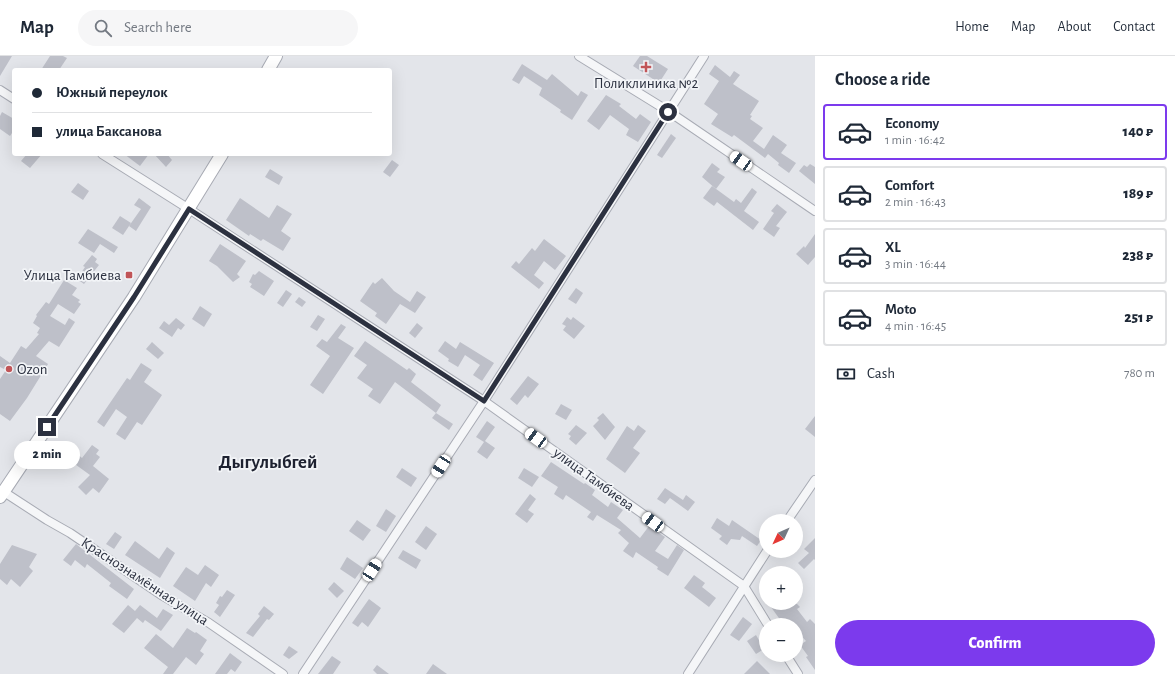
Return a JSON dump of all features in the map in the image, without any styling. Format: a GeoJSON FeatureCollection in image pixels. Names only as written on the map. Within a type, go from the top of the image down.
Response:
{"type":"FeatureCollection","features":[{"type":"Feature","properties":{"kind":"main road"},"geometry":{"type":"LineString","coordinates":[[269,68],[276,56]]}},
{"type":"Feature","properties":{"kind":"main road"},"geometry":{"type":"LineString","coordinates":[[2,494],[134,297],[221,156]]}},
{"type":"Feature","properties":{"kind":"street"},"geometry":{"type":"LineString","coordinates":[[579,56],[668,112],[815,211]]}},
{"type":"Feature","properties":{"kind":"street"},"geometry":{"type":"LineString","coordinates":[[303,674],[484,401],[704,56]]}},
{"type":"Feature","properties":{"kind":"street"},"geometry":{"type":"LineString","coordinates":[[0,90],[12,98]]}},
{"type":"Feature","properties":{"kind":"street","name":"улица Тамбиева"},"geometry":{"type":"LineString","coordinates":[[105,156],[484,401],[744,586],[764,618]]}},
{"type":"Feature","properties":{"kind":"street"},"geometry":{"type":"LineString","coordinates":[[792,514],[815,480]]}},
{"type":"Feature","properties":{"kind":"street","name":"Краснознамённая улица"},"geometry":{"type":"LineString","coordinates":[[2,494],[77,537],[163,596],[209,623],[283,674]]}},
{"type":"Feature","properties":{"kind":"street"},"geometry":{"type":"LineString","coordinates":[[688,674],[762,558]]}},
{"type":"Feature","properties":{"kind":"street"},"geometry":{"type":"LineString","coordinates":[[790,662],[798,674]]}},
{"type":"Feature","properties":{"kind":"building"},"geometry":{"type":"Polygon","coordinates":[[[0,56],[12,56],[0,76],[0,56]]]}},
{"type":"Feature","properties":{"kind":"building"},"geometry":{"type":"Polygon","coordinates":[[[50,56],[63,56],[67,58],[60,68],[42,68],[50,56]]]}},
{"type":"Feature","properties":{"kind":"building"},"geometry":{"type":"Polygon","coordinates":[[[640,56],[647,56],[668,69],[659,83],[633,66],[640,56]]]}},
{"type":"Feature","properties":{"kind":"building"},"geometry":{"type":"Polygon","coordinates":[[[522,64],[547,80],[552,74],[578,96],[581,91],[588,95],[572,120],[560,112],[561,110],[539,95],[542,88],[524,76],[519,84],[512,80],[522,64]]]}},
{"type":"Feature","properties":{"kind":"building"},"geometry":{"type":"Polygon","coordinates":[[[715,65],[730,77],[734,71],[740,75],[733,84],[759,101],[750,115],[752,116],[750,119],[763,128],[753,141],[764,149],[773,135],[787,145],[781,153],[796,163],[789,173],[778,165],[779,163],[768,154],[765,158],[734,135],[732,137],[711,124],[718,114],[704,104],[719,81],[709,74],[715,65]]]}},
{"type":"Feature","properties":{"kind":"building"},"geometry":{"type":"Polygon","coordinates":[[[606,95],[621,104],[619,106],[636,119],[640,114],[651,122],[638,142],[626,135],[629,129],[610,115],[599,130],[587,121],[606,95]]]}},
{"type":"Feature","properties":{"kind":"building"},"geometry":{"type":"Polygon","coordinates":[[[2,112],[12,118],[12,133],[10,136],[0,129],[0,116],[2,112]]]}},
{"type":"Feature","properties":{"kind":"building"},"geometry":{"type":"Polygon","coordinates":[[[671,134],[676,138],[662,158],[657,155],[671,134]]]}},
{"type":"Feature","properties":{"kind":"building"},"geometry":{"type":"Polygon","coordinates":[[[25,156],[40,156],[30,168],[21,161],[25,156]]]}},
{"type":"Feature","properties":{"kind":"building"},"geometry":{"type":"Polygon","coordinates":[[[127,156],[148,156],[140,166],[127,156]]]}},
{"type":"Feature","properties":{"kind":"building"},"geometry":{"type":"Polygon","coordinates":[[[156,156],[169,156],[172,160],[166,167],[156,156]]]}},
{"type":"Feature","properties":{"kind":"building"},"geometry":{"type":"Polygon","coordinates":[[[392,160],[399,165],[390,177],[383,172],[392,160]]]}},
{"type":"Feature","properties":{"kind":"building"},"geometry":{"type":"Polygon","coordinates":[[[712,163],[720,169],[717,172],[725,177],[716,189],[702,177],[712,163]]]}},
{"type":"Feature","properties":{"kind":"building"},"geometry":{"type":"Polygon","coordinates":[[[810,164],[815,167],[815,184],[799,171],[804,165],[807,167],[810,164]]]}},
{"type":"Feature","properties":{"kind":"building"},"geometry":{"type":"Polygon","coordinates":[[[270,169],[283,177],[279,185],[265,177],[270,169]]]}},
{"type":"Feature","properties":{"kind":"building"},"geometry":{"type":"Polygon","coordinates":[[[78,183],[89,191],[83,200],[71,192],[78,183]]]}},
{"type":"Feature","properties":{"kind":"building"},"geometry":{"type":"Polygon","coordinates":[[[712,186],[734,202],[736,199],[741,203],[752,188],[757,192],[744,211],[759,222],[753,230],[717,202],[714,206],[703,198],[712,186]]]}},
{"type":"Feature","properties":{"kind":"building"},"geometry":{"type":"Polygon","coordinates":[[[139,198],[151,207],[136,231],[129,226],[141,209],[134,205],[139,198]]]}},
{"type":"Feature","properties":{"kind":"building"},"geometry":{"type":"Polygon","coordinates":[[[240,198],[269,218],[277,205],[292,214],[281,231],[291,238],[283,251],[263,239],[261,241],[250,234],[249,236],[226,220],[240,198]]]}},
{"type":"Feature","properties":{"kind":"building"},"geometry":{"type":"Polygon","coordinates":[[[777,204],[787,212],[776,226],[780,228],[774,237],[763,229],[774,213],[771,211],[777,204]]]}},
{"type":"Feature","properties":{"kind":"building"},"geometry":{"type":"Polygon","coordinates":[[[120,216],[131,223],[123,235],[112,228],[120,216]]]}},
{"type":"Feature","properties":{"kind":"building"},"geometry":{"type":"Polygon","coordinates":[[[88,229],[118,247],[114,253],[100,244],[94,253],[78,243],[88,229]]]}},
{"type":"Feature","properties":{"kind":"building"},"geometry":{"type":"Polygon","coordinates":[[[815,234],[815,257],[808,265],[796,254],[804,246],[805,248],[815,234]]]}},
{"type":"Feature","properties":{"kind":"building"},"geometry":{"type":"Polygon","coordinates":[[[544,239],[566,256],[555,270],[544,261],[534,275],[544,283],[539,289],[511,267],[516,261],[519,264],[532,248],[535,251],[544,239]]]}},
{"type":"Feature","properties":{"kind":"building"},"geometry":{"type":"Polygon","coordinates":[[[220,244],[246,261],[237,274],[240,277],[233,282],[217,266],[209,261],[220,244]]]}},
{"type":"Feature","properties":{"kind":"building"},"geometry":{"type":"Polygon","coordinates":[[[92,255],[97,259],[95,262],[99,265],[84,284],[77,279],[85,267],[83,266],[92,255]]]}},
{"type":"Feature","properties":{"kind":"building"},"geometry":{"type":"Polygon","coordinates":[[[259,271],[274,281],[264,296],[250,287],[252,284],[249,282],[253,274],[255,275],[259,271]]]}},
{"type":"Feature","properties":{"kind":"building"},"geometry":{"type":"Polygon","coordinates":[[[382,278],[394,291],[410,302],[417,291],[426,297],[415,313],[400,304],[386,324],[375,316],[377,313],[360,301],[373,282],[375,284],[382,278]]]}},
{"type":"Feature","properties":{"kind":"building"},"geometry":{"type":"Polygon","coordinates":[[[64,280],[77,288],[72,295],[80,300],[78,302],[81,304],[74,314],[58,304],[50,316],[65,325],[69,318],[75,322],[59,347],[49,341],[36,356],[48,364],[27,398],[10,421],[0,414],[0,379],[6,370],[0,367],[0,356],[10,363],[21,346],[26,349],[39,334],[37,333],[40,328],[33,323],[37,316],[36,315],[46,302],[49,304],[64,280]]]}},
{"type":"Feature","properties":{"kind":"building"},"geometry":{"type":"Polygon","coordinates":[[[576,288],[583,293],[576,304],[568,299],[576,288]]]}},
{"type":"Feature","properties":{"kind":"building"},"geometry":{"type":"Polygon","coordinates":[[[286,290],[292,294],[283,307],[277,303],[286,290]]]}},
{"type":"Feature","properties":{"kind":"building"},"geometry":{"type":"Polygon","coordinates":[[[299,297],[306,302],[302,307],[295,302],[299,297]]]}},
{"type":"Feature","properties":{"kind":"building"},"geometry":{"type":"Polygon","coordinates":[[[200,306],[212,314],[204,327],[192,319],[200,306]]]}},
{"type":"Feature","properties":{"kind":"building"},"geometry":{"type":"Polygon","coordinates":[[[318,315],[325,319],[317,331],[310,327],[318,315]]]}},
{"type":"Feature","properties":{"kind":"building"},"geometry":{"type":"Polygon","coordinates":[[[567,317],[571,320],[573,317],[585,326],[574,339],[563,330],[566,326],[562,324],[567,317]]]}},
{"type":"Feature","properties":{"kind":"building"},"geometry":{"type":"Polygon","coordinates":[[[176,318],[185,325],[181,330],[178,328],[172,337],[159,328],[164,321],[169,325],[176,318]]]}},
{"type":"Feature","properties":{"kind":"building"},"geometry":{"type":"Polygon","coordinates":[[[417,323],[423,328],[415,338],[409,333],[417,323]]]}},
{"type":"Feature","properties":{"kind":"building"},"geometry":{"type":"Polygon","coordinates":[[[341,324],[346,327],[338,338],[354,348],[323,394],[310,385],[330,356],[316,346],[322,339],[327,342],[341,324]]]}},
{"type":"Feature","properties":{"kind":"building"},"geometry":{"type":"Polygon","coordinates":[[[365,341],[407,370],[409,368],[416,374],[411,382],[441,405],[436,413],[395,382],[380,404],[368,396],[373,389],[357,378],[367,365],[354,356],[365,341]]]}},
{"type":"Feature","properties":{"kind":"building"},"geometry":{"type":"Polygon","coordinates":[[[445,341],[456,349],[460,342],[494,363],[482,381],[473,375],[480,365],[465,355],[458,367],[448,361],[449,359],[438,351],[445,341]]]}},
{"type":"Feature","properties":{"kind":"building"},"geometry":{"type":"Polygon","coordinates":[[[152,342],[164,353],[158,359],[146,349],[152,342]]]}},
{"type":"Feature","properties":{"kind":"building"},"geometry":{"type":"Polygon","coordinates":[[[141,363],[152,370],[144,382],[162,395],[142,425],[137,422],[125,440],[116,434],[127,417],[116,409],[104,427],[97,422],[127,378],[130,380],[141,363]]]}},
{"type":"Feature","properties":{"kind":"building"},"geometry":{"type":"Polygon","coordinates":[[[528,376],[539,384],[528,398],[525,395],[517,405],[510,399],[528,376]]]}},
{"type":"Feature","properties":{"kind":"building"},"geometry":{"type":"Polygon","coordinates":[[[561,404],[572,410],[566,420],[555,414],[561,404]]]}},
{"type":"Feature","properties":{"kind":"building"},"geometry":{"type":"Polygon","coordinates":[[[436,413],[453,424],[449,430],[432,418],[436,413]]]}},
{"type":"Feature","properties":{"kind":"building"},"geometry":{"type":"Polygon","coordinates":[[[603,413],[615,427],[605,440],[593,426],[599,420],[597,418],[603,413]]]}},
{"type":"Feature","properties":{"kind":"building"},"geometry":{"type":"Polygon","coordinates":[[[815,416],[815,437],[805,429],[815,416]]]}},
{"type":"Feature","properties":{"kind":"building"},"geometry":{"type":"Polygon","coordinates":[[[487,421],[495,427],[485,441],[495,448],[487,459],[477,452],[484,442],[476,437],[487,421]]]}},
{"type":"Feature","properties":{"kind":"building"},"geometry":{"type":"Polygon","coordinates":[[[576,425],[587,433],[576,445],[569,439],[571,436],[568,434],[576,425]]]}},
{"type":"Feature","properties":{"kind":"building"},"geometry":{"type":"Polygon","coordinates":[[[638,425],[646,431],[633,448],[640,453],[625,473],[606,459],[627,426],[634,431],[638,425]]]}},
{"type":"Feature","properties":{"kind":"building"},"geometry":{"type":"Polygon","coordinates":[[[92,445],[99,450],[96,454],[100,457],[93,466],[109,479],[99,493],[93,488],[86,495],[78,487],[90,475],[72,462],[77,454],[82,458],[92,445]]]}},
{"type":"Feature","properties":{"kind":"building"},"geometry":{"type":"Polygon","coordinates":[[[551,462],[595,490],[592,495],[608,507],[611,502],[623,510],[617,518],[640,538],[649,526],[665,537],[655,551],[668,559],[677,545],[684,550],[668,576],[636,552],[633,558],[623,551],[629,543],[618,533],[621,530],[597,515],[593,521],[587,517],[591,512],[566,495],[563,500],[554,494],[558,487],[541,476],[551,462]]]}},
{"type":"Feature","properties":{"kind":"building"},"geometry":{"type":"Polygon","coordinates":[[[402,468],[417,478],[411,487],[396,477],[402,468]]]}},
{"type":"Feature","properties":{"kind":"building"},"geometry":{"type":"Polygon","coordinates":[[[524,468],[539,477],[532,487],[518,478],[524,468]]]}},
{"type":"Feature","properties":{"kind":"building"},"geometry":{"type":"Polygon","coordinates":[[[665,488],[683,500],[686,495],[695,502],[688,511],[670,498],[665,504],[657,499],[665,488]]]}},
{"type":"Feature","properties":{"kind":"building"},"geometry":{"type":"Polygon","coordinates":[[[530,494],[536,499],[528,510],[534,514],[527,523],[515,514],[530,494]]]}},
{"type":"Feature","properties":{"kind":"building"},"geometry":{"type":"Polygon","coordinates":[[[386,509],[396,516],[386,532],[376,526],[386,509]]]}},
{"type":"Feature","properties":{"kind":"building"},"geometry":{"type":"Polygon","coordinates":[[[717,518],[729,526],[732,520],[759,539],[759,543],[757,546],[742,536],[740,540],[731,539],[727,545],[719,539],[722,536],[711,528],[717,518]]]}},
{"type":"Feature","properties":{"kind":"building"},"geometry":{"type":"Polygon","coordinates":[[[357,520],[371,530],[363,541],[349,531],[357,520]]]}},
{"type":"Feature","properties":{"kind":"building"},"geometry":{"type":"Polygon","coordinates":[[[426,526],[437,534],[426,550],[415,542],[426,526]]]}},
{"type":"Feature","properties":{"kind":"building"},"geometry":{"type":"Polygon","coordinates":[[[115,532],[122,537],[114,549],[106,544],[115,532]]]}},
{"type":"Feature","properties":{"kind":"building"},"geometry":{"type":"Polygon","coordinates":[[[815,538],[815,560],[814,559],[804,569],[803,566],[798,563],[809,553],[804,549],[815,538]]]}},
{"type":"Feature","properties":{"kind":"building"},"geometry":{"type":"Polygon","coordinates":[[[135,541],[159,559],[167,547],[175,553],[160,578],[125,555],[135,541]]]}},
{"type":"Feature","properties":{"kind":"building"},"geometry":{"type":"Polygon","coordinates":[[[76,544],[134,589],[127,599],[109,586],[111,583],[87,564],[85,568],[75,560],[71,566],[63,560],[76,544]]]}},
{"type":"Feature","properties":{"kind":"building"},"geometry":{"type":"Polygon","coordinates":[[[12,545],[37,554],[29,567],[33,571],[20,587],[11,579],[7,585],[0,579],[0,564],[12,545]]]}},
{"type":"Feature","properties":{"kind":"building"},"geometry":{"type":"Polygon","coordinates":[[[403,550],[421,560],[416,569],[398,558],[403,550]]]}},
{"type":"Feature","properties":{"kind":"building"},"geometry":{"type":"Polygon","coordinates":[[[347,557],[363,568],[355,579],[340,569],[347,557]]]}},
{"type":"Feature","properties":{"kind":"building"},"geometry":{"type":"Polygon","coordinates":[[[205,565],[219,575],[211,587],[206,583],[195,601],[173,586],[186,567],[198,575],[205,565]]]}},
{"type":"Feature","properties":{"kind":"building"},"geometry":{"type":"Polygon","coordinates":[[[694,575],[705,583],[702,587],[716,598],[709,607],[684,588],[694,575]]]}},
{"type":"Feature","properties":{"kind":"building"},"geometry":{"type":"Polygon","coordinates":[[[334,582],[344,591],[337,598],[328,589],[334,582]]]}},
{"type":"Feature","properties":{"kind":"building"},"geometry":{"type":"Polygon","coordinates":[[[227,590],[235,595],[220,617],[214,612],[219,605],[216,603],[220,596],[222,597],[227,590]]]}},
{"type":"Feature","properties":{"kind":"building"},"geometry":{"type":"Polygon","coordinates":[[[369,599],[381,608],[368,627],[362,622],[358,627],[352,623],[369,599]]]}},
{"type":"Feature","properties":{"kind":"building"},"geometry":{"type":"Polygon","coordinates":[[[128,605],[135,611],[140,605],[157,618],[163,609],[173,615],[161,631],[145,620],[143,623],[137,618],[124,633],[112,624],[128,605]]]}},
{"type":"Feature","properties":{"kind":"building"},"geometry":{"type":"Polygon","coordinates":[[[264,606],[274,614],[269,620],[267,619],[253,637],[246,633],[260,616],[258,614],[264,606]]]}},
{"type":"Feature","properties":{"kind":"building"},"geometry":{"type":"Polygon","coordinates":[[[773,610],[798,610],[807,622],[810,619],[815,624],[815,670],[806,657],[808,656],[803,649],[803,643],[806,641],[803,638],[803,618],[779,618],[773,610]]]}},
{"type":"Feature","properties":{"kind":"building"},"geometry":{"type":"Polygon","coordinates":[[[743,617],[752,624],[739,641],[730,635],[743,617]]]}},
{"type":"Feature","properties":{"kind":"building"},"geometry":{"type":"Polygon","coordinates":[[[187,628],[195,633],[196,632],[207,640],[200,651],[204,654],[196,665],[186,657],[173,674],[163,674],[168,667],[144,648],[156,634],[173,648],[187,628]]]}},
{"type":"Feature","properties":{"kind":"building"},"geometry":{"type":"Polygon","coordinates":[[[756,635],[759,640],[759,652],[756,654],[747,641],[756,635]]]}},
{"type":"Feature","properties":{"kind":"building"},"geometry":{"type":"Polygon","coordinates":[[[289,646],[298,652],[289,659],[283,655],[289,646]]]}},
{"type":"Feature","properties":{"kind":"building"},"geometry":{"type":"Polygon","coordinates":[[[230,653],[242,662],[235,672],[231,669],[227,674],[215,674],[230,653]]]}},
{"type":"Feature","properties":{"kind":"building"},"geometry":{"type":"Polygon","coordinates":[[[332,656],[341,662],[333,674],[318,674],[332,656]]]}},
{"type":"Feature","properties":{"kind":"building"},"geometry":{"type":"Polygon","coordinates":[[[757,661],[770,674],[744,674],[757,661]]]}},
{"type":"Feature","properties":{"kind":"building"},"geometry":{"type":"Polygon","coordinates":[[[433,664],[447,674],[426,674],[433,664]]]}},
{"type":"Feature","properties":{"kind":"building"},"geometry":{"type":"Polygon","coordinates":[[[377,665],[389,674],[377,674],[373,670],[377,665]]]}},
{"type":"Feature","properties":{"kind":"place","name":"Поликлиника №2"},"geometry":{"type":"Point","coordinates":[646,67]}},
{"type":"Feature","properties":{"kind":"place","name":"Улица Тамбиева"},"geometry":{"type":"Point","coordinates":[129,275]}},
{"type":"Feature","properties":{"kind":"place","name":"Ozon"},"geometry":{"type":"Point","coordinates":[9,369]}},
{"type":"Feature","properties":{"kind":"district","name":"Дыгулыбгей"},"geometry":{"type":"Point","coordinates":[268,461]}},
{"type":"Feature","properties":{"kind":"route"},"geometry":{"type":"LineString","coordinates":[[47,427],[134,297],[189,209],[484,401],[668,112]]}}]}
